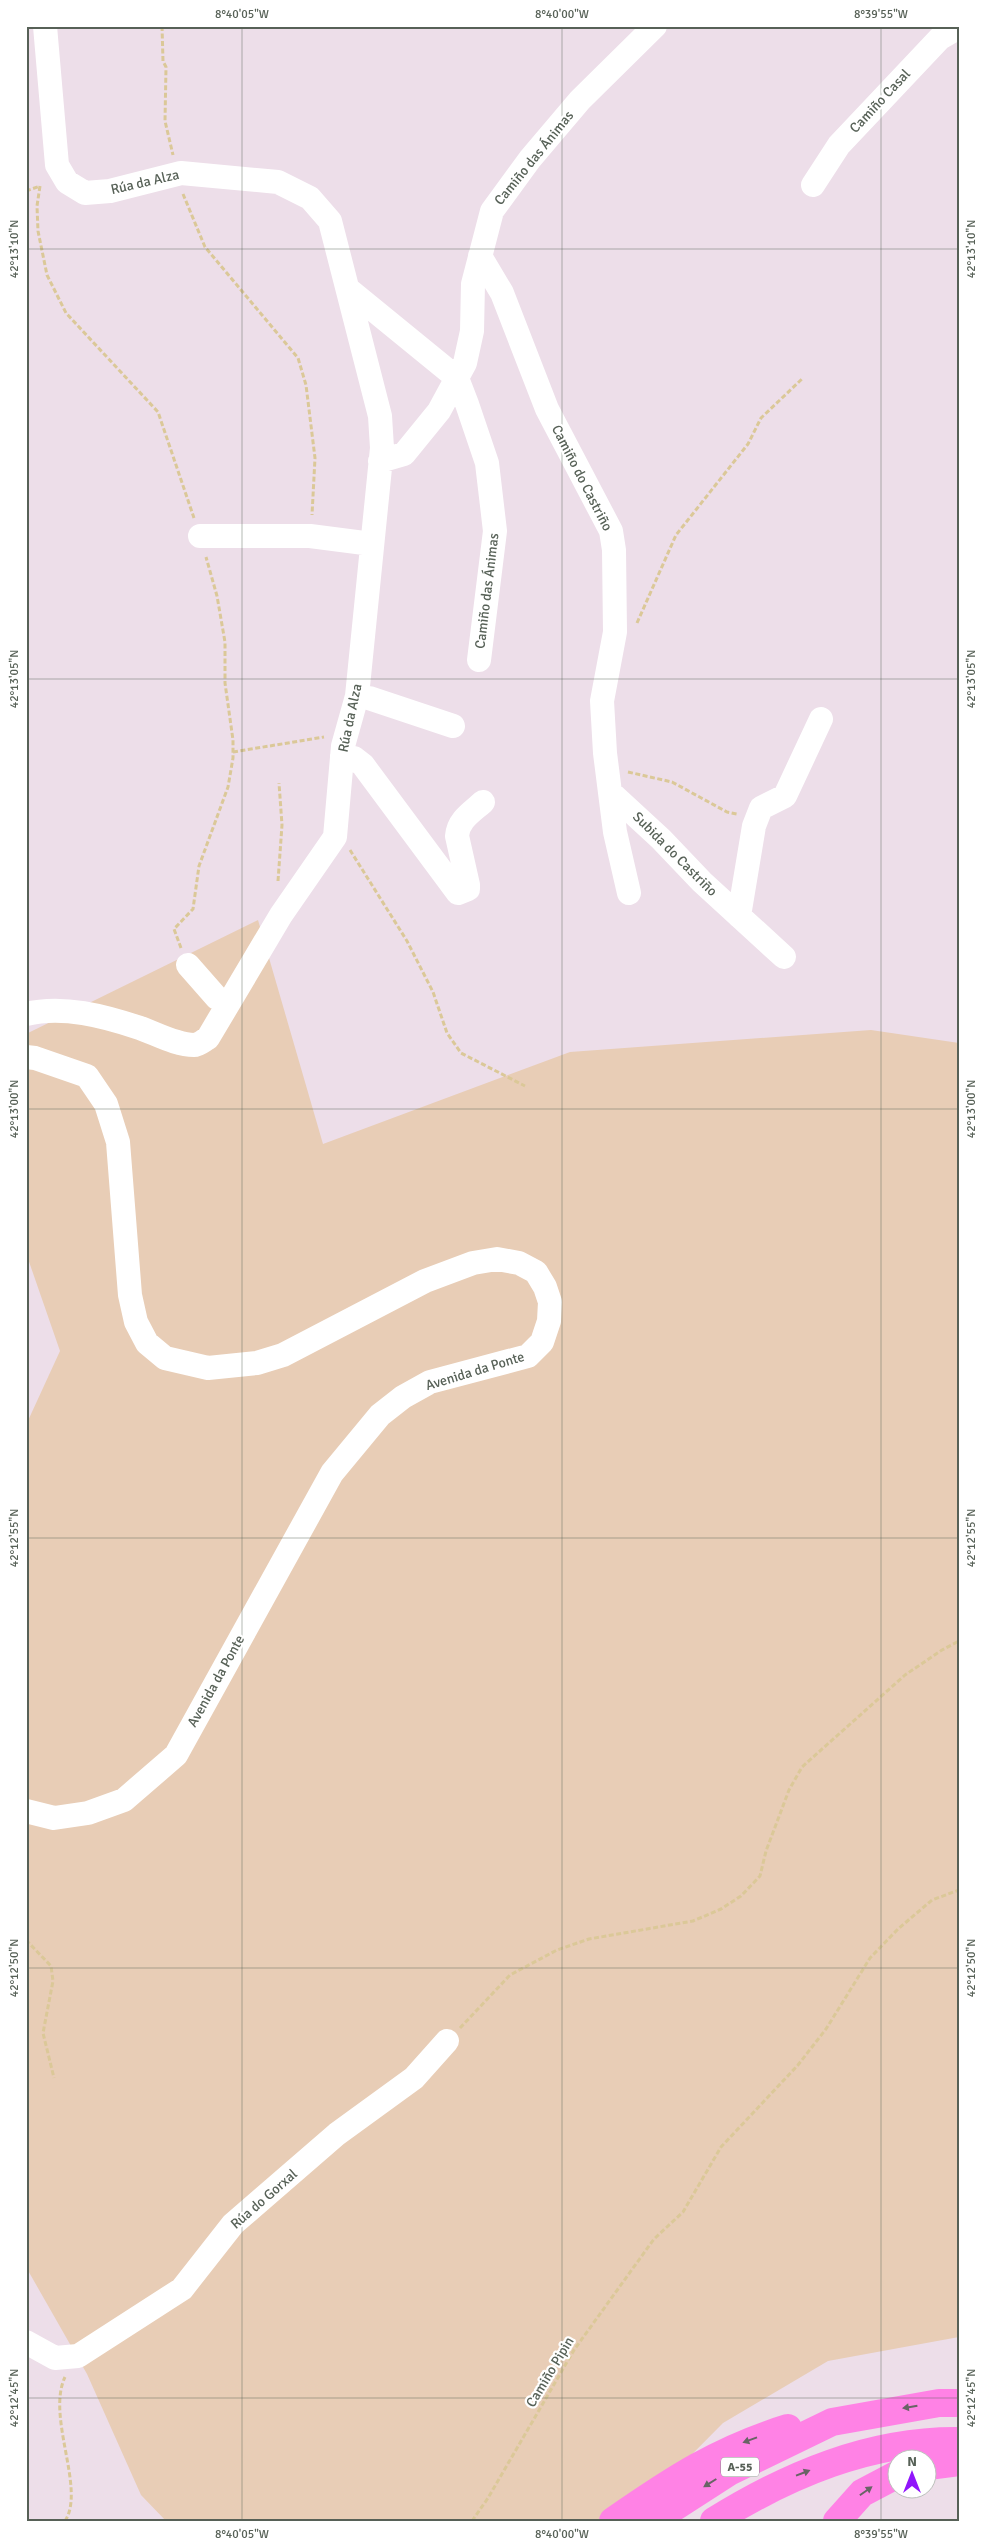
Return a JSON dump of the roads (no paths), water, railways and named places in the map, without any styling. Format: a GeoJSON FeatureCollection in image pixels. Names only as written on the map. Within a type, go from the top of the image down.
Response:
{"type":"FeatureCollection","features":[{"type":"Feature","properties":{"kind":"highway","name":"A-55"},"geometry":{"type":"LineString","coordinates":[[653,2521],[729,2472],[832,2422],[938,2402],[959,2403]]}},
{"type":"Feature","properties":{"kind":"highway"},"geometry":{"type":"LineString","coordinates":[[614,2521],[694,2466],[747,2441],[788,2428],[832,2422]]}},
{"type":"Feature","properties":{"kind":"highway","name":"A-55"},"geometry":{"type":"LineString","coordinates":[[714,2521],[798,2474],[852,2456],[909,2445],[959,2441]]}},
{"type":"Feature","properties":{"kind":"highway"},"geometry":{"type":"LineString","coordinates":[[938,2465],[959,2462]]}},
{"type":"Feature","properties":{"kind":"highway"},"geometry":{"type":"LineString","coordinates":[[838,2521],[840,2515],[862,2493],[888,2479]]}},
{"type":"Feature","properties":{"kind":"street","name":"Rúa da Alza"},"geometry":{"type":"LineString","coordinates":[[45,26],[57,165],[68,182],[85,193],[102,192],[176,174],[218,175],[278,182],[310,198],[330,221],[380,416],[380,461],[357,696],[344,745],[335,837],[286,907],[227,1004]]}},
{"type":"Feature","properties":{"kind":"street","name":"Camiño das Ánimas"},"geometry":{"type":"LineString","coordinates":[[380,461],[404,454],[439,411],[465,363],[472,331],[473,284],[492,211],[530,159],[580,100],[655,26]]}},
{"type":"Feature","properties":{"kind":"street","name":"Camiño Casal"},"geometry":{"type":"LineString","coordinates":[[813,185],[839,145],[940,38],[959,27]]}},
{"type":"Feature","properties":{"kind":"street","name":"Camiño do Castriño"},"geometry":{"type":"LineString","coordinates":[[480,256],[502,293],[547,409],[611,530],[614,550],[615,632],[602,701],[607,768],[615,832],[629,893]]}},
{"type":"Feature","properties":{"kind":"street"},"geometry":{"type":"LineString","coordinates":[[348,289],[457,378]]}},
{"type":"Feature","properties":{"kind":"street","name":"Camiño das Ánimas"},"geometry":{"type":"LineString","coordinates":[[457,378],[487,463],[495,530],[479,660]]}},
{"type":"Feature","properties":{"kind":"street"},"geometry":{"type":"LineString","coordinates":[[200,536],[310,536],[372,544]]}},
{"type":"Feature","properties":{"kind":"street"},"geometry":{"type":"LineString","coordinates":[[357,696],[369,698],[453,726]]}},
{"type":"Feature","properties":{"kind":"street"},"geometry":{"type":"LineString","coordinates":[[739,916],[756,819],[761,808],[785,796],[820,719]]}},
{"type":"Feature","properties":{"kind":"street"},"geometry":{"type":"LineString","coordinates":[[344,745],[363,766],[458,893],[468,889],[468,885],[457,829],[461,822],[484,802]]}},
{"type":"Feature","properties":{"kind":"street","name":"Subida do Castriño"},"geometry":{"type":"LineString","coordinates":[[610,792],[784,957]]}},
{"type":"Feature","properties":{"kind":"street"},"geometry":{"type":"LineString","coordinates":[[26,1014],[44,1010],[92,1015],[138,1027],[182,1044],[197,1045],[208,1038],[227,1004],[216,998],[188,965]]}},
{"type":"Feature","properties":{"kind":"street","name":"Avenida da Ponte"},"geometry":{"type":"LineString","coordinates":[[26,1057],[35,1058],[87,1076],[106,1104],[118,1142],[130,1295],[136,1322],[147,1343],[164,1358],[208,1368],[257,1363],[283,1355],[425,1281],[473,1263],[497,1259],[519,1263],[536,1272],[545,1287],[550,1302],[549,1321],[542,1342],[528,1356],[430,1382],[403,1397],[380,1414],[332,1473],[176,1755],[124,1800],[88,1813],[54,1818],[26,1811]]}},
{"type":"Feature","properties":{"kind":"street","name":"Rúa do Gorxal"},"geometry":{"type":"LineString","coordinates":[[26,2342],[56,2358],[78,2356],[182,2289],[233,2224],[337,2134],[414,2078],[447,2041]]}}]}
